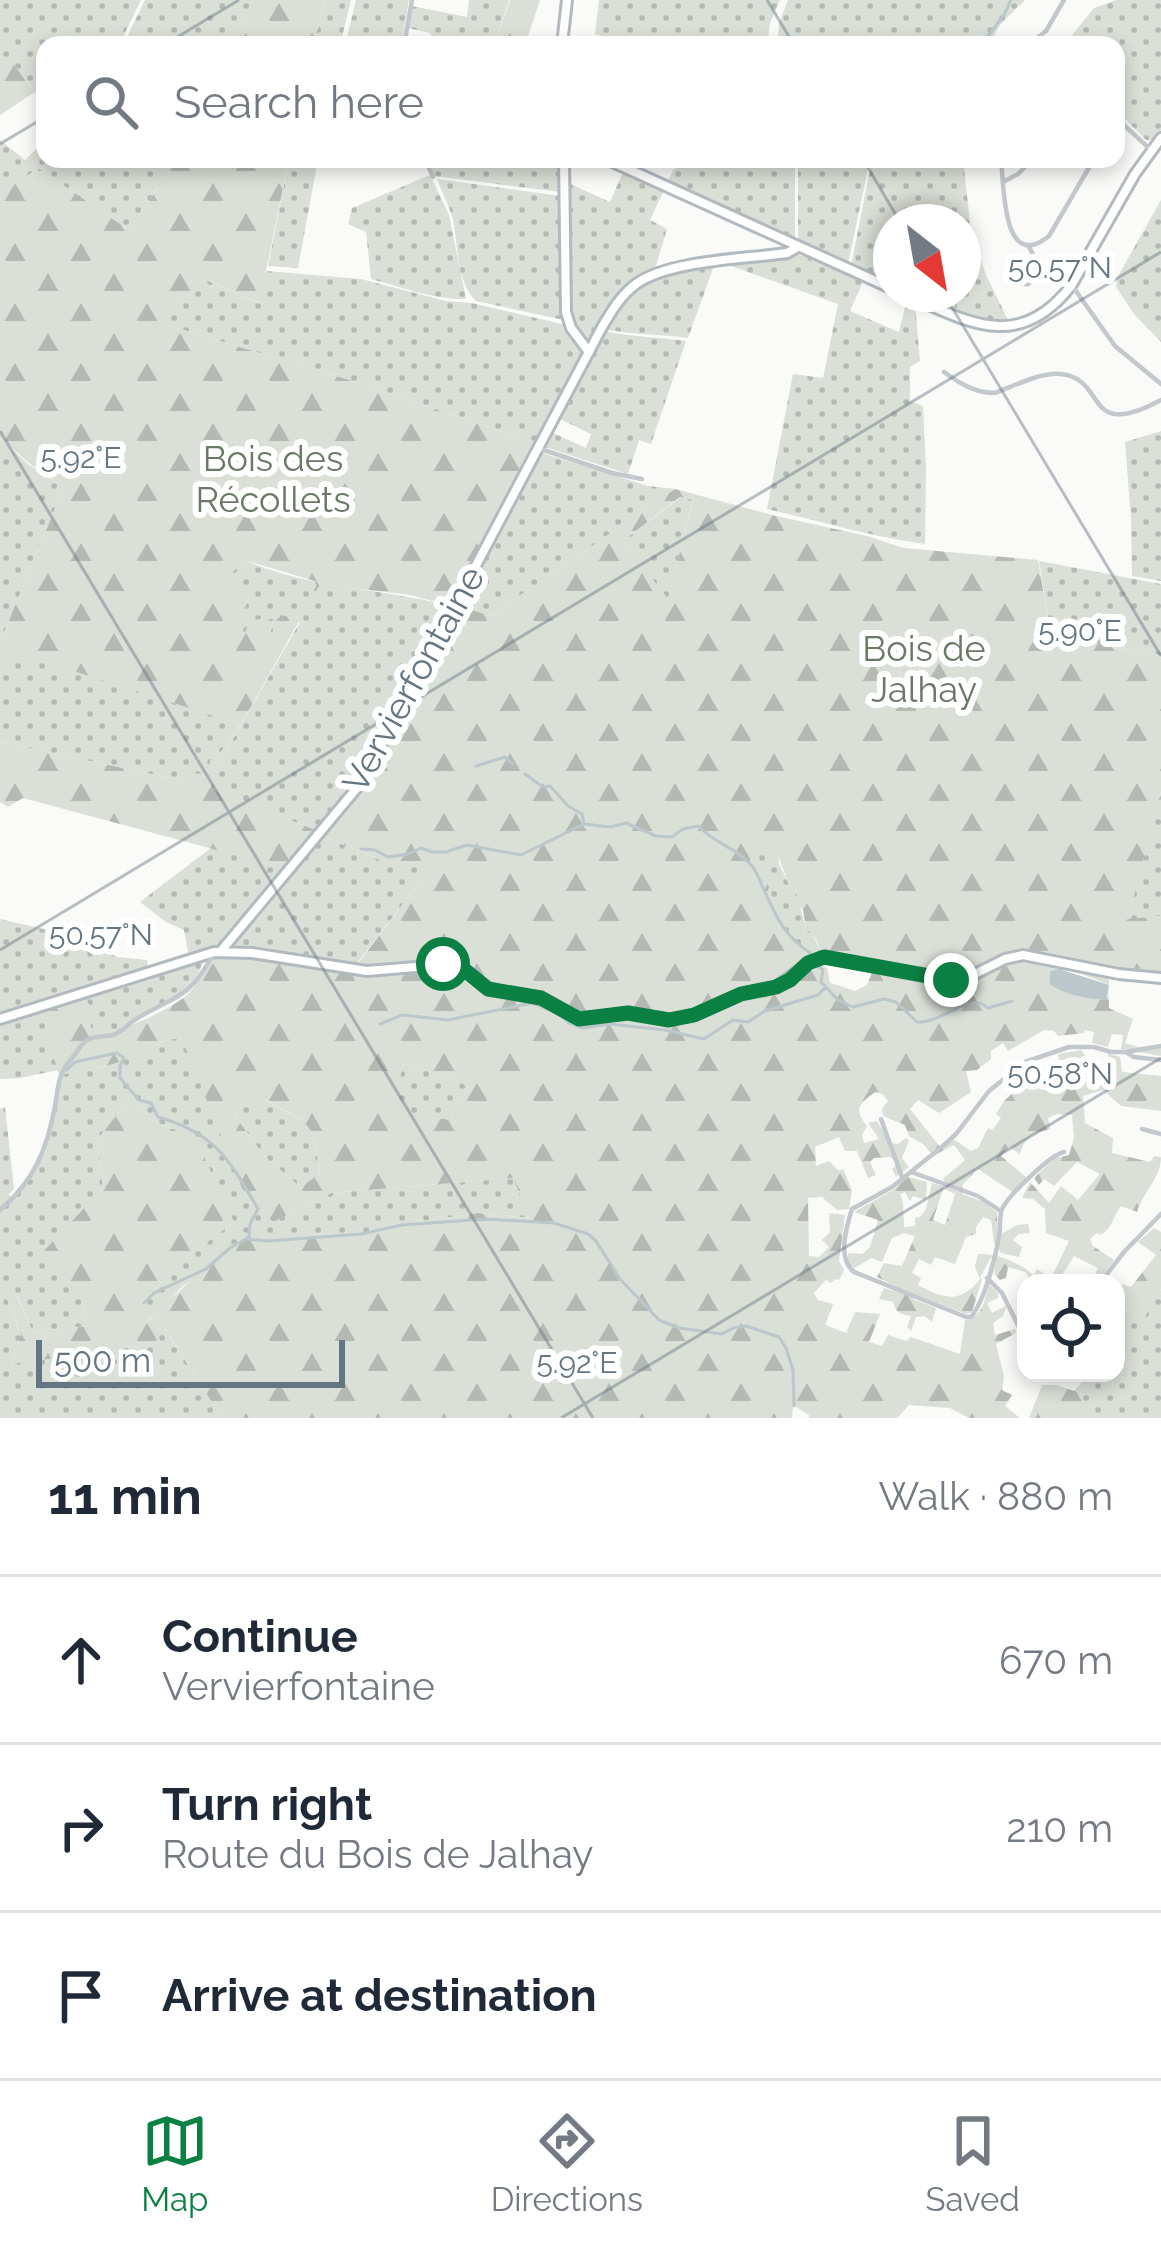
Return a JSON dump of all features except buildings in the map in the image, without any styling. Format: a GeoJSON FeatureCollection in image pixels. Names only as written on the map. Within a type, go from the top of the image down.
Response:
{"type":"FeatureCollection","features":[{"type":"Feature","properties":{"kind":"main road"},"geometry":{"type":"LineString","coordinates":[[563,36],[567,0]]}},
{"type":"Feature","properties":{"kind":"main road"},"geometry":{"type":"LineString","coordinates":[[945,312],[970,323],[999,327],[1042,315],[1071,286],[1161,137]]}},
{"type":"Feature","properties":{"kind":"main road"},"geometry":{"type":"LineString","coordinates":[[564,168],[565,307],[571,328],[589,352]]}},
{"type":"Feature","properties":{"kind":"main road"},"geometry":{"type":"LineString","coordinates":[[625,168],[873,280]]}},
{"type":"Feature","properties":{"kind":"main road","name":"Vervierfontaine"},"geometry":{"type":"LineString","coordinates":[[218,951],[361,783],[620,298],[654,274],[673,268],[787,253],[798,247]]}},
{"type":"Feature","properties":{"kind":"main road"},"geometry":{"type":"LineString","coordinates":[[0,1019],[218,951],[371,972],[452,964],[488,989],[541,998],[583,1020],[628,1013],[669,1020],[689,1017],[741,994],[776,987],[824,957],[944,980],[967,978],[1005,959],[1023,956],[1161,978]]}},
{"type":"Feature","properties":{"kind":"street"},"geometry":{"type":"LineString","coordinates":[[406,36],[412,0]]}},
{"type":"Feature","properties":{"kind":"street"},"geometry":{"type":"LineString","coordinates":[[1040,36],[1064,0]]}},
{"type":"Feature","properties":{"kind":"street"},"geometry":{"type":"LineString","coordinates":[[1125,126],[1151,150]]}},
{"type":"Feature","properties":{"kind":"street"},"geometry":{"type":"LineString","coordinates":[[429,168],[433,176]]}},
{"type":"Feature","properties":{"kind":"street"},"geometry":{"type":"LineString","coordinates":[[1002,168],[1009,230],[1028,245],[1049,236],[1089,168]]}},
{"type":"Feature","properties":{"kind":"street"},"geometry":{"type":"LineString","coordinates":[[1003,181],[1024,168]]}},
{"type":"Feature","properties":{"kind":"street"},"geometry":{"type":"LineString","coordinates":[[1028,245],[1039,266]]}},
{"type":"Feature","properties":{"kind":"street"},"geometry":{"type":"LineString","coordinates":[[1071,286],[1115,346],[1161,384]]}},
{"type":"Feature","properties":{"kind":"street"},"geometry":{"type":"LineString","coordinates":[[944,372],[960,384],[987,393],[1050,374],[1070,375],[1118,416],[1161,400]]}},
{"type":"Feature","properties":{"kind":"street"},"geometry":{"type":"LineString","coordinates":[[538,448],[642,479]]}},
{"type":"Feature","properties":{"kind":"street","name":"Vervierfontaine"},"geometry":{"type":"LineString","coordinates":[[0,1210],[40,1160],[62,1070],[84,1042],[116,1034],[190,989],[218,951]]}},
{"type":"Feature","properties":{"kind":"street"},"geometry":{"type":"LineString","coordinates":[[1064,1152],[1041,1166],[1001,1211],[999,1237],[975,1314],[966,1317],[849,1269],[844,1257],[852,1209],[880,1195],[956,1134],[989,1091],[1025,1062],[1069,1048],[1126,1052],[1161,1046]]}},
{"type":"Feature","properties":{"kind":"street"},"geometry":{"type":"LineString","coordinates":[[1126,1052],[1161,1060]]}},
{"type":"Feature","properties":{"kind":"street"},"geometry":{"type":"LineString","coordinates":[[881,1119],[902,1178]]}},
{"type":"Feature","properties":{"kind":"street"},"geometry":{"type":"LineString","coordinates":[[1142,1129],[1161,1133]]}},
{"type":"Feature","properties":{"kind":"street"},"geometry":{"type":"LineString","coordinates":[[911,1172],[978,1196],[1001,1211]]}},
{"type":"Feature","properties":{"kind":"street"},"geometry":{"type":"LineString","coordinates":[[1107,1274],[1161,1214]]}},
{"type":"Feature","properties":{"kind":"street"},"geometry":{"type":"LineString","coordinates":[[987,1277],[1002,1293],[1017,1323]]}},
{"type":"Feature","properties":{"kind":"green space"},"geometry":{"type":"Polygon","coordinates":[[[0,0],[141,0],[123,36],[36,36],[35,92],[15,66],[0,56],[0,0]]]}},
{"type":"Feature","properties":{"kind":"green space"},"geometry":{"type":"Polygon","coordinates":[[[145,0],[254,0],[233,36],[127,36],[145,0]]]}},
{"type":"Feature","properties":{"kind":"green space"},"geometry":{"type":"Polygon","coordinates":[[[254,0],[324,0],[316,36],[233,36],[254,0]]]}},
{"type":"Feature","properties":{"kind":"green space"},"geometry":{"type":"Polygon","coordinates":[[[324,0],[351,0],[342,36],[316,36],[324,0]]]}},
{"type":"Feature","properties":{"kind":"green space"},"geometry":{"type":"Polygon","coordinates":[[[356,0],[409,0],[403,36],[347,36],[356,0]]]}},
{"type":"Feature","properties":{"kind":"green space"},"geometry":{"type":"Polygon","coordinates":[[[469,0],[509,0],[498,36],[432,36],[408,28],[412,6],[467,17],[469,0]]]}},
{"type":"Feature","properties":{"kind":"green space"},"geometry":{"type":"Polygon","coordinates":[[[510,0],[540,0],[528,36],[498,36],[510,0]]]}},
{"type":"Feature","properties":{"kind":"green space"},"geometry":{"type":"Polygon","coordinates":[[[599,0],[780,0],[768,36],[595,34],[599,0]]]}},
{"type":"Feature","properties":{"kind":"green space"},"geometry":{"type":"Polygon","coordinates":[[[788,0],[1025,0],[994,36],[778,36],[788,0]]]}},
{"type":"Feature","properties":{"kind":"green space"},"geometry":{"type":"Polygon","coordinates":[[[1117,0],[1161,0],[1161,131],[1153,140],[1146,140],[1125,119],[1125,36],[1071,36],[1094,8],[1117,0]]]}},
{"type":"Feature","properties":{"kind":"green space"},"geometry":{"type":"Polygon","coordinates":[[[0,56],[15,66],[35,92],[0,115],[0,56]]]}},
{"type":"Feature","properties":{"kind":"green space"},"geometry":{"type":"Polygon","coordinates":[[[0,140],[25,160],[36,149],[36,168],[172,168],[129,230],[39,169],[0,195],[0,140]]]}},
{"type":"Feature","properties":{"kind":"green space","name":"Bois des Récollets"},"geometry":{"type":"Polygon","coordinates":[[[38,168],[129,230],[172,168],[287,168],[262,304],[204,279],[176,305],[164,320],[167,325],[538,444],[450,606],[410,595],[320,584],[301,617],[318,582],[247,561],[233,571],[224,588],[250,595],[235,631],[244,635],[254,620],[273,619],[273,636],[277,619],[300,611],[296,619],[300,620],[213,774],[214,790],[315,830],[284,868],[23,798],[8,807],[0,802],[0,742],[187,784],[191,774],[206,773],[213,754],[221,752],[239,724],[11,651],[0,674],[0,642],[64,487],[0,438],[0,195],[38,168]]]}},
{"type":"Feature","properties":{"kind":"green space"},"geometry":{"type":"Polygon","coordinates":[[[287,168],[316,168],[298,268],[268,266],[287,168]]]}},
{"type":"Feature","properties":{"kind":"green space"},"geometry":{"type":"Polygon","coordinates":[[[431,168],[561,168],[560,192],[434,176],[431,168]]]}},
{"type":"Feature","properties":{"kind":"green space"},"geometry":{"type":"Polygon","coordinates":[[[795,168],[795,242],[667,184],[673,170],[795,168]]]}},
{"type":"Feature","properties":{"kind":"green space"},"geometry":{"type":"Polygon","coordinates":[[[798,168],[868,168],[848,264],[798,243],[798,168]]]}},
{"type":"Feature","properties":{"kind":"green space"},"geometry":{"type":"Polygon","coordinates":[[[870,168],[964,168],[968,204],[873,204],[873,276],[851,266],[870,168]]]}},
{"type":"Feature","properties":{"kind":"green space"},"geometry":{"type":"Polygon","coordinates":[[[624,170],[665,188],[650,220],[667,229],[654,272],[637,281],[594,338],[585,342],[570,317],[566,182],[610,202],[624,170]]]}},
{"type":"Feature","properties":{"kind":"green space"},"geometry":{"type":"Polygon","coordinates":[[[430,175],[449,215],[466,299],[371,279],[366,232],[348,224],[352,208],[430,175]]]}},
{"type":"Feature","properties":{"kind":"green space"},"geometry":{"type":"Polygon","coordinates":[[[437,179],[560,196],[564,320],[476,301],[464,283],[452,216],[437,179]]]}},
{"type":"Feature","properties":{"kind":"green space"},"geometry":{"type":"Polygon","coordinates":[[[1161,200],[1161,342],[1116,287],[1161,200]]]}},
{"type":"Feature","properties":{"kind":"green space"},"geometry":{"type":"Polygon","coordinates":[[[812,257],[864,280],[850,311],[899,332],[904,312],[916,312],[920,361],[910,367],[910,401],[923,406],[925,544],[767,509],[793,374],[823,378],[838,304],[728,265],[812,257]]]}},
{"type":"Feature","properties":{"kind":"green space"},"geometry":{"type":"Polygon","coordinates":[[[981,260],[1010,324],[991,325],[952,312],[981,312],[981,260]]]}},
{"type":"Feature","properties":{"kind":"green space"},"geometry":{"type":"Polygon","coordinates":[[[714,266],[688,338],[605,329],[627,299],[650,281],[714,266]]]}},
{"type":"Feature","properties":{"kind":"green space"},"geometry":{"type":"Polygon","coordinates":[[[266,271],[361,279],[566,325],[582,355],[538,444],[163,320],[204,279],[261,304],[266,271]]]}},
{"type":"Feature","properties":{"kind":"green space"},"geometry":{"type":"Polygon","coordinates":[[[604,331],[686,341],[651,444],[639,440],[628,474],[542,446],[551,432],[586,448],[591,434],[558,418],[604,331]]]}},
{"type":"Feature","properties":{"kind":"green space"},"geometry":{"type":"Polygon","coordinates":[[[1161,431],[1161,581],[1132,576],[1125,442],[1161,431]]]}},
{"type":"Feature","properties":{"kind":"green space"},"geometry":{"type":"Polygon","coordinates":[[[0,438],[29,465],[64,487],[0,642],[0,438]]]}},
{"type":"Feature","properties":{"kind":"green space"},"geometry":{"type":"Polygon","coordinates":[[[539,452],[648,486],[675,489],[490,616],[458,605],[539,452]]]}},
{"type":"Feature","properties":{"kind":"green space","name":"Bois de Jalhay"},"geometry":{"type":"Polygon","coordinates":[[[675,489],[904,548],[1038,560],[1050,631],[1161,656],[1161,792],[1128,919],[1161,916],[1161,979],[1109,973],[1109,985],[1057,970],[1050,971],[1050,983],[1085,998],[1107,999],[1109,995],[1109,1008],[1133,1019],[1125,1043],[1149,1050],[1161,1048],[1161,1056],[1121,1049],[1123,1035],[1112,1034],[1108,1047],[1092,1043],[1094,1032],[1058,1036],[1044,1030],[1008,1051],[1003,1043],[991,1051],[991,1059],[977,1070],[966,1071],[971,1092],[939,1113],[918,1100],[910,1109],[941,1148],[953,1139],[971,1151],[1001,1118],[996,1114],[1027,1080],[1025,1076],[1044,1068],[1047,1078],[1061,1074],[1058,1054],[1081,1050],[1092,1073],[1107,1071],[1108,1054],[1120,1057],[1122,1072],[1161,1076],[1161,1111],[1121,1106],[1103,1090],[1083,1096],[1085,1123],[1113,1138],[1112,1153],[1150,1162],[1154,1156],[1161,1157],[1137,1212],[1121,1206],[1108,1229],[1090,1239],[1114,1260],[1104,1274],[1095,1274],[1098,1268],[1074,1256],[1063,1274],[1053,1274],[1069,1241],[1046,1233],[1045,1209],[1033,1199],[1022,1198],[1030,1182],[1049,1203],[1061,1186],[1078,1200],[1100,1174],[1077,1162],[1054,1186],[1044,1179],[1039,1185],[1034,1178],[1055,1158],[1069,1155],[1074,1138],[1072,1115],[1048,1118],[1050,1129],[1030,1137],[1020,1154],[1009,1147],[1001,1156],[1027,1178],[1014,1193],[978,1169],[963,1184],[962,1194],[997,1213],[998,1236],[1028,1224],[1030,1233],[1018,1234],[1013,1240],[1022,1247],[1019,1257],[1001,1253],[994,1243],[991,1220],[983,1217],[976,1234],[966,1237],[955,1264],[935,1257],[931,1265],[919,1259],[912,1273],[921,1278],[918,1285],[951,1297],[965,1293],[980,1279],[975,1267],[978,1254],[1008,1260],[1031,1274],[1008,1267],[1006,1278],[1000,1280],[994,1274],[996,1259],[991,1257],[972,1312],[966,1314],[914,1294],[913,1299],[936,1308],[932,1322],[925,1316],[916,1317],[911,1331],[907,1327],[911,1316],[899,1312],[893,1302],[879,1299],[884,1288],[901,1293],[901,1289],[877,1277],[884,1263],[902,1266],[915,1236],[904,1233],[892,1238],[882,1262],[872,1258],[854,1268],[848,1264],[848,1253],[862,1254],[870,1247],[878,1220],[854,1212],[908,1177],[927,1182],[926,1200],[913,1196],[910,1201],[905,1192],[900,1194],[904,1227],[915,1226],[915,1218],[926,1209],[932,1183],[944,1186],[933,1220],[945,1225],[955,1194],[945,1189],[960,1189],[943,1179],[965,1160],[954,1145],[933,1156],[909,1136],[905,1125],[883,1116],[888,1101],[875,1092],[860,1107],[867,1126],[864,1143],[879,1139],[868,1123],[877,1121],[891,1143],[909,1141],[902,1158],[909,1167],[896,1177],[892,1169],[899,1163],[890,1157],[874,1158],[870,1162],[876,1175],[868,1178],[857,1151],[845,1151],[839,1137],[815,1147],[816,1166],[829,1161],[839,1171],[843,1169],[852,1190],[849,1209],[837,1210],[822,1197],[808,1198],[809,1256],[819,1257],[829,1247],[822,1240],[830,1232],[829,1213],[845,1215],[839,1261],[844,1270],[839,1280],[826,1280],[814,1293],[818,1300],[833,1304],[825,1325],[846,1333],[855,1312],[880,1314],[869,1342],[882,1346],[888,1335],[906,1341],[911,1337],[960,1354],[965,1320],[979,1312],[989,1284],[998,1293],[998,1298],[987,1303],[992,1313],[1007,1305],[993,1323],[995,1335],[1015,1329],[1016,1333],[996,1344],[1004,1376],[1002,1390],[1012,1395],[1005,1406],[1020,1418],[969,1418],[950,1408],[909,1405],[897,1418],[809,1418],[793,1405],[792,1418],[222,1418],[164,1327],[155,1344],[12,1364],[21,1335],[7,1299],[16,1295],[33,1332],[87,1326],[83,1298],[41,1254],[103,1188],[98,1139],[132,1095],[151,1120],[175,1130],[201,1150],[234,1222],[188,1256],[141,1303],[148,1321],[224,1249],[262,1229],[266,1241],[378,1231],[478,1213],[530,1218],[513,1178],[331,1193],[273,1222],[242,1188],[182,1039],[160,1043],[110,1065],[59,1075],[41,1011],[83,998],[94,1009],[91,1035],[101,1034],[141,1021],[180,1000],[216,955],[356,966],[436,861],[388,863],[320,835],[364,785],[458,605],[490,616],[675,489]],[[680,497],[623,541],[668,599],[693,500],[680,497]],[[768,848],[750,857],[769,887],[767,894],[782,927],[809,954],[819,948],[806,929],[803,910],[794,899],[796,889],[791,889],[778,856],[770,855],[768,848]],[[827,959],[819,963],[827,968],[830,983],[855,991],[867,985],[873,970],[827,959]],[[403,1064],[393,1110],[450,1120],[469,1087],[403,1064]],[[266,1100],[235,1110],[264,1156],[300,1187],[320,1174],[312,1134],[301,1121],[266,1100]]]}},
{"type":"Feature","properties":{"kind":"green space"},"geometry":{"type":"Polygon","coordinates":[[[681,497],[693,499],[668,600],[623,541],[681,497]]]}},
{"type":"Feature","properties":{"kind":"green space"},"geometry":{"type":"Polygon","coordinates":[[[247,561],[322,583],[450,606],[360,773],[315,830],[213,790],[213,774],[300,622],[296,620],[299,612],[273,636],[273,620],[244,636],[234,631],[250,596],[223,588],[233,571],[247,561]]]}},
{"type":"Feature","properties":{"kind":"green space"},"geometry":{"type":"Polygon","coordinates":[[[1039,561],[1161,584],[1161,656],[1050,631],[1039,561]]]}},
{"type":"Feature","properties":{"kind":"green space"},"geometry":{"type":"Polygon","coordinates":[[[10,650],[239,724],[221,752],[213,754],[206,774],[187,784],[0,742],[0,674],[10,650]]]}},
{"type":"Feature","properties":{"kind":"green space"},"geometry":{"type":"Polygon","coordinates":[[[1161,792],[1161,916],[1127,920],[1161,792]]]}},
{"type":"Feature","properties":{"kind":"green space"},"geometry":{"type":"Polygon","coordinates":[[[320,835],[388,863],[437,860],[355,966],[231,946],[231,941],[320,835]]]}},
{"type":"Feature","properties":{"kind":"green space"},"geometry":{"type":"Polygon","coordinates":[[[768,847],[778,855],[795,888],[806,929],[819,948],[809,954],[782,927],[752,867],[750,856],[768,847]]]}},
{"type":"Feature","properties":{"kind":"green space"},"geometry":{"type":"Polygon","coordinates":[[[211,848],[284,868],[218,946],[189,957],[184,930],[140,902],[211,848]]]}},
{"type":"Feature","properties":{"kind":"green space"},"geometry":{"type":"Polygon","coordinates":[[[0,919],[90,940],[88,943],[117,957],[147,960],[148,969],[0,1016],[0,919]]]}},
{"type":"Feature","properties":{"kind":"green space"},"geometry":{"type":"Polygon","coordinates":[[[205,958],[193,985],[122,1029],[91,1035],[83,998],[205,958]]]}},
{"type":"Feature","properties":{"kind":"green space"},"geometry":{"type":"Polygon","coordinates":[[[41,1011],[58,1070],[0,1079],[0,1023],[41,1011]]]}},
{"type":"Feature","properties":{"kind":"green space"},"geometry":{"type":"Polygon","coordinates":[[[172,1038],[182,1039],[273,1222],[331,1193],[513,1178],[531,1218],[478,1213],[378,1231],[266,1241],[261,1230],[179,1289],[147,1321],[141,1303],[188,1256],[234,1222],[175,1130],[151,1120],[132,1095],[98,1139],[103,1188],[83,1298],[87,1326],[33,1332],[17,1296],[7,1299],[21,1336],[12,1363],[155,1344],[163,1326],[222,1418],[0,1418],[0,1212],[20,1192],[45,1153],[63,1074],[104,1067],[172,1038]]]}},
{"type":"Feature","properties":{"kind":"green space"},"geometry":{"type":"Polygon","coordinates":[[[403,1064],[469,1087],[450,1120],[392,1111],[403,1064]]]}},
{"type":"Feature","properties":{"kind":"green space"},"geometry":{"type":"Polygon","coordinates":[[[265,1100],[301,1121],[312,1134],[320,1175],[300,1187],[264,1156],[236,1117],[235,1110],[265,1100]]]}},
{"type":"Feature","properties":{"kind":"green space"},"geometry":{"type":"Polygon","coordinates":[[[5,1107],[14,1189],[0,1208],[0,1109],[5,1107]]]}},
{"type":"Feature","properties":{"kind":"green space"},"geometry":{"type":"Polygon","coordinates":[[[1154,1228],[1161,1232],[1161,1289],[1143,1320],[1129,1309],[1125,1312],[1125,1285],[1131,1287],[1156,1255],[1138,1242],[1154,1228]]]}},
{"type":"Feature","properties":{"kind":"green space"},"geometry":{"type":"Polygon","coordinates":[[[1161,1289],[1161,1418],[1084,1418],[1081,1393],[1087,1382],[1125,1382],[1125,1313],[1129,1309],[1143,1319],[1161,1289]]]}},
{"type":"Feature","properties":{"kind":"green space"},"geometry":{"type":"Polygon","coordinates":[[[1087,1382],[1082,1392],[1084,1418],[1029,1418],[1042,1385],[1074,1391],[1087,1382]]]}},
{"type":"Feature","properties":{"kind":"shaded area"},"geometry":{"type":"Polygon","coordinates":[[[1059,969],[1109,985],[1107,999],[1085,998],[1056,988],[1050,984],[1050,971],[1059,969]]]}},
{"type":"Feature","properties":{"kind":"waterway"},"geometry":{"type":"LineString","coordinates":[[988,36],[1011,0]]}},
{"type":"Feature","properties":{"kind":"waterway"},"geometry":{"type":"LineString","coordinates":[[476,766],[505,757],[513,764]]}},
{"type":"Feature","properties":{"kind":"waterway"},"geometry":{"type":"LineString","coordinates":[[525,774],[543,787],[550,786],[582,814],[584,824],[610,827],[626,823],[656,836],[672,837],[698,826],[752,866],[783,926],[810,953]]}},
{"type":"Feature","properties":{"kind":"waterway"},"geometry":{"type":"LineString","coordinates":[[361,849],[388,857],[421,848],[446,852],[467,845],[521,855],[584,824]]}},
{"type":"Feature","properties":{"kind":"waterway"},"geometry":{"type":"LineString","coordinates":[[816,965],[823,970],[821,982],[838,1000],[853,1007],[884,999],[896,1002],[917,1022],[972,1003],[988,1008],[1012,1001]]}},
{"type":"Feature","properties":{"kind":"waterway"},"geometry":{"type":"LineString","coordinates":[[380,1024],[402,1015],[448,1020],[532,1003],[583,1028],[610,1024],[704,1039],[733,1020],[748,1022],[765,1011],[818,995],[826,987]]}},
{"type":"Feature","properties":{"kind":"waterway"},"geometry":{"type":"LineString","coordinates":[[67,1070],[75,1062],[117,1053],[124,1058],[120,1078],[139,1100],[151,1103],[158,1117],[194,1131],[229,1162],[258,1209],[249,1237]]}},
{"type":"Feature","properties":{"kind":"waterway"},"geometry":{"type":"LineString","coordinates":[[144,1303],[154,1293],[206,1269],[246,1239],[361,1234],[402,1225],[486,1219],[554,1223],[596,1241],[620,1279],[659,1320],[722,1334],[746,1326],[779,1337],[793,1370],[794,1406]]}},
{"type":"Feature","properties":{"kind":"route"},"geometry":{"type":"LineString","coordinates":[[443,964],[461,967],[488,989],[541,998],[583,1020],[628,1013],[669,1020],[689,1017],[741,994],[776,987],[824,957],[951,980]]}}]}
